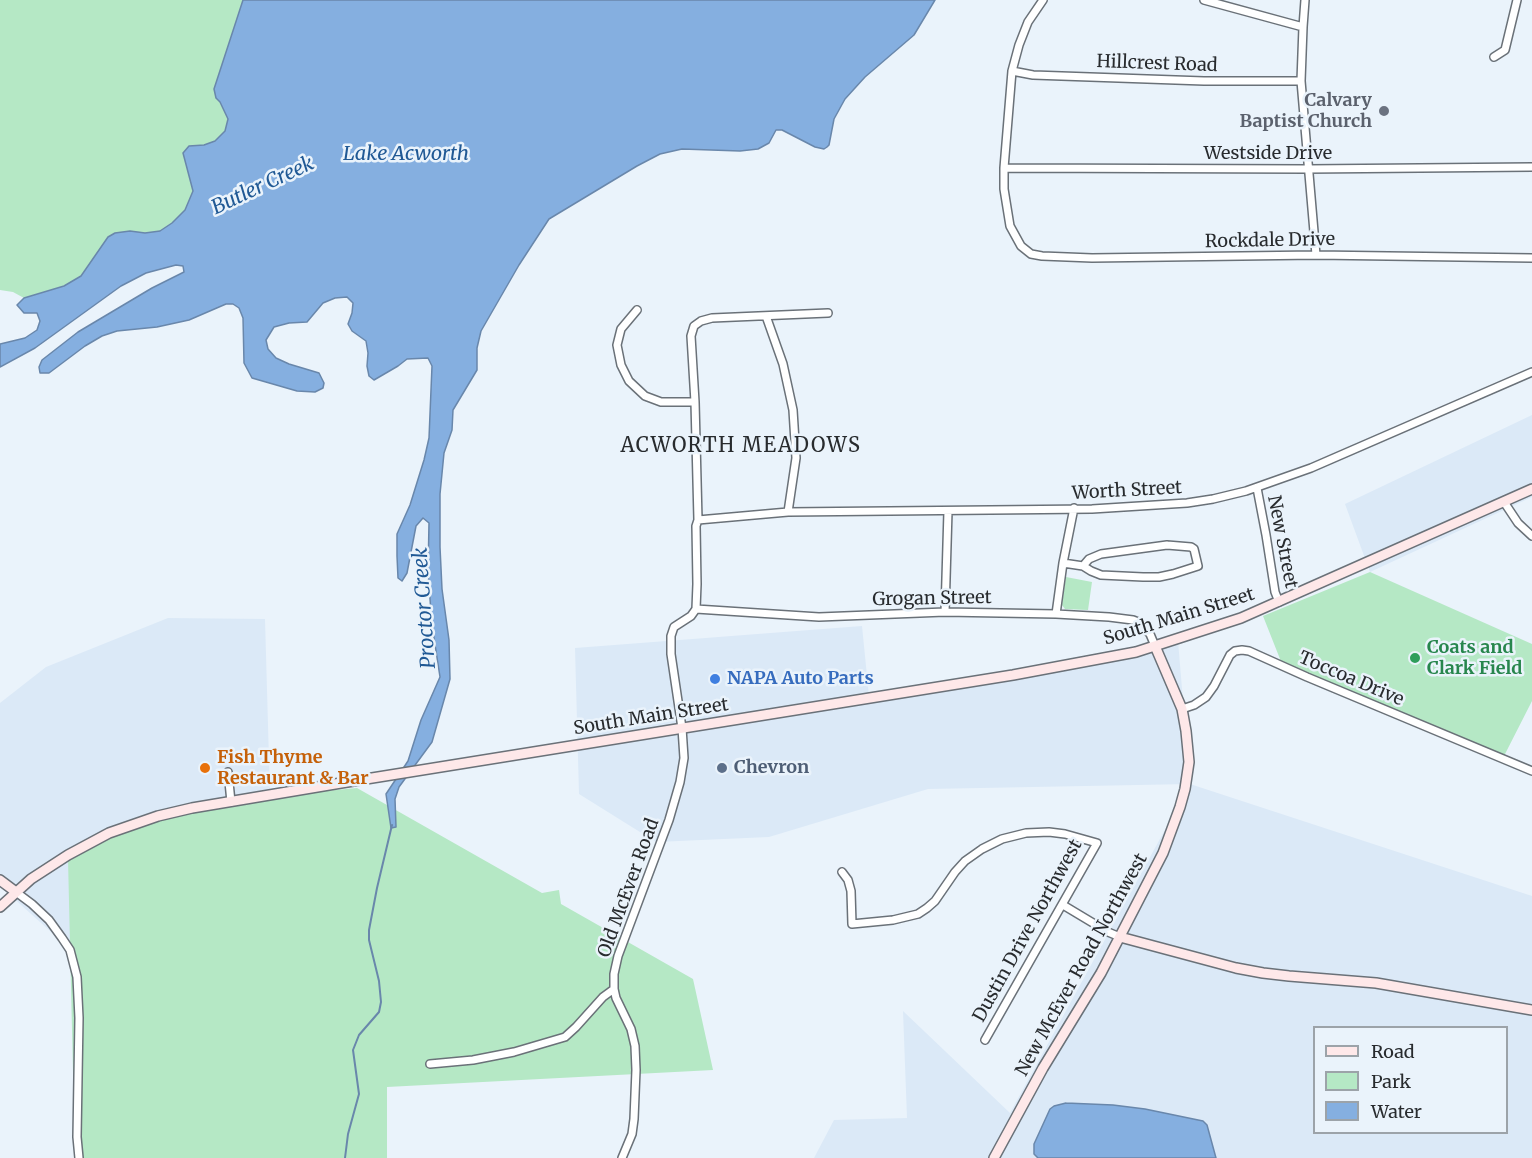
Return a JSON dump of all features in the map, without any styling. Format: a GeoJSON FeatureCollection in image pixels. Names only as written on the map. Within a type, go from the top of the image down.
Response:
{"type":"FeatureCollection","features":[{"type":"Feature","properties":{"kind":"main road","name":"South Main Street"},"geometry":{"type":"LineString","coordinates":[[0,907],[54,863],[79,848],[123,827],[158,816],[390,775],[1054,668],[1136,652],[1222,624],[1279,602],[1532,489]]}},
{"type":"Feature","properties":{"kind":"main road","name":"New McEver Road Northwest"},"geometry":{"type":"LineString","coordinates":[[997,1157],[1043,1068],[1101,973],[1120,937],[1163,853],[1183,798],[1189,762],[1182,709],[1155,645]]}},
{"type":"Feature","properties":{"kind":"main road"},"geometry":{"type":"LineString","coordinates":[[0,880],[16,892]]}},
{"type":"Feature","properties":{"kind":"main road"},"geometry":{"type":"LineString","coordinates":[[1120,937],[1263,973],[1376,983],[1532,1010]]}},
{"type":"Feature","properties":{"kind":"street"},"geometry":{"type":"LineString","coordinates":[[1004,168],[1012,71],[1028,22],[1043,0]]}},
{"type":"Feature","properties":{"kind":"street"},"geometry":{"type":"LineString","coordinates":[[1204,0],[1303,27]]}},
{"type":"Feature","properties":{"kind":"street"},"geometry":{"type":"LineString","coordinates":[[1305,0],[1301,81],[1316,255]]}},
{"type":"Feature","properties":{"kind":"street"},"geometry":{"type":"LineString","coordinates":[[1494,57],[1505,50],[1517,0]]}},
{"type":"Feature","properties":{"kind":"street","name":"Hillcrest Road"},"geometry":{"type":"LineString","coordinates":[[1012,71],[1033,75],[1078,77],[1301,81]]}},
{"type":"Feature","properties":{"kind":"street","name":"Westside Drive"},"geometry":{"type":"LineString","coordinates":[[1004,168],[1532,167]]}},
{"type":"Feature","properties":{"kind":"street","name":"Rockdale Drive"},"geometry":{"type":"LineString","coordinates":[[1004,168],[1004,189],[1010,226],[1021,246],[1031,254],[1059,257],[1134,258],[1316,255],[1532,258]]}},
{"type":"Feature","properties":{"kind":"street"},"geometry":{"type":"LineString","coordinates":[[637,310],[621,329],[617,345],[621,365],[630,381],[645,396],[661,402],[695,402]]}},
{"type":"Feature","properties":{"kind":"street"},"geometry":{"type":"LineString","coordinates":[[696,609],[696,526],[698,520],[691,336],[694,326],[712,318],[828,313]]}},
{"type":"Feature","properties":{"kind":"street"},"geometry":{"type":"LineString","coordinates":[[766,316],[783,364],[793,410],[796,458],[788,512]]}},
{"type":"Feature","properties":{"kind":"street","name":"Worth Street"},"geometry":{"type":"LineString","coordinates":[[698,520],[788,512],[1092,509],[1187,503],[1213,499],[1257,488],[1311,468],[1532,372]]}},
{"type":"Feature","properties":{"kind":"street","name":"New Street"},"geometry":{"type":"LineString","coordinates":[[1257,488],[1275,592],[1279,602]]}},
{"type":"Feature","properties":{"kind":"street"},"geometry":{"type":"LineString","coordinates":[[1504,502],[1518,523],[1532,536]]}},
{"type":"Feature","properties":{"kind":"street"},"geometry":{"type":"LineString","coordinates":[[1056,614],[1074,508]]}},
{"type":"Feature","properties":{"kind":"street"},"geometry":{"type":"LineString","coordinates":[[945,612],[948,511]]}},
{"type":"Feature","properties":{"kind":"street"},"geometry":{"type":"LineString","coordinates":[[1063,563],[1083,566],[1101,575],[1143,577],[1159,577],[1198,566],[1194,549],[1186,545],[1101,554],[1089,559],[1083,566]]}},
{"type":"Feature","properties":{"kind":"street","name":"Grogan Street"},"geometry":{"type":"LineString","coordinates":[[696,609],[819,616],[945,612],[1056,614],[1133,620],[1147,629],[1155,645]]}},
{"type":"Feature","properties":{"kind":"street","name":"Old McEver Road"},"geometry":{"type":"LineString","coordinates":[[622,1158],[632,1134],[636,1070],[631,1029],[616,998],[614,974],[618,956],[669,820],[680,782],[684,758],[671,654],[671,636],[674,627],[692,616],[696,609]]}},
{"type":"Feature","properties":{"kind":"street","name":"Toccoa Drive"},"geometry":{"type":"LineString","coordinates":[[1182,709],[1206,697],[1230,655],[1235,651],[1249,651],[1532,771]]}},
{"type":"Feature","properties":{"kind":"street"},"geometry":{"type":"LineString","coordinates":[[228,772],[231,802]]}},
{"type":"Feature","properties":{"kind":"street","name":"Dustin Drive Northwest"},"geometry":{"type":"LineString","coordinates":[[842,872],[848,880],[851,891],[852,924],[893,920],[918,914],[927,908],[965,861],[1002,839],[1026,833],[1049,832],[1097,843],[986,1040]]}},
{"type":"Feature","properties":{"kind":"street"},"geometry":{"type":"LineString","coordinates":[[16,892],[49,920],[62,938],[70,950],[77,977],[79,1158]]}},
{"type":"Feature","properties":{"kind":"street"},"geometry":{"type":"LineString","coordinates":[[1063,905],[1120,937]]}},
{"type":"Feature","properties":{"kind":"street"},"geometry":{"type":"LineString","coordinates":[[430,1064],[503,1054],[565,1037],[614,989]]}},
{"type":"Feature","properties":{"kind":"shaded area"},"geometry":{"type":"Polygon","coordinates":[[[1532,415],[1532,497],[1370,572],[1345,504],[1532,415]]]}},
{"type":"Feature","properties":{"kind":"shaded area"},"geometry":{"type":"Polygon","coordinates":[[[168,618],[265,619],[270,796],[70,949],[0,886],[0,703],[46,667],[168,618]]]}},
{"type":"Feature","properties":{"kind":"shaded area"},"geometry":{"type":"Polygon","coordinates":[[[862,626],[869,696],[1178,641],[1190,784],[928,789],[769,837],[656,842],[579,794],[575,648],[862,626]]]}},
{"type":"Feature","properties":{"kind":"shaded area"},"geometry":{"type":"Polygon","coordinates":[[[1190,784],[1532,896],[1532,1158],[814,1158],[834,1120],[907,1118],[903,1011],[1010,1113],[1190,784]]]}},
{"type":"Feature","properties":{"kind":"green space"},"geometry":{"type":"Polygon","coordinates":[[[0,0],[243,0],[216,98],[228,119],[225,131],[215,141],[204,145],[189,146],[190,178],[193,191],[185,210],[172,224],[160,231],[115,233],[109,237],[81,276],[64,286],[24,298],[13,292],[0,290],[0,0]]]}},
{"type":"Feature","properties":{"kind":"green space"},"geometry":{"type":"Polygon","coordinates":[[[1370,572],[1532,644],[1532,701],[1504,756],[1282,664],[1263,616],[1370,572]]]}},
{"type":"Feature","properties":{"kind":"green space"},"geometry":{"type":"Polygon","coordinates":[[[1066,577],[1092,582],[1088,610],[1065,609],[1062,605],[1066,577]]]}},
{"type":"Feature","properties":{"kind":"green space"},"geometry":{"type":"Polygon","coordinates":[[[357,788],[542,893],[559,890],[561,904],[693,979],[713,1070],[387,1087],[387,1158],[75,1158],[68,859],[123,826],[250,798],[357,788]]]}},
{"type":"Feature","properties":{"kind":"water","name":"Lake Acworth"},"geometry":{"type":"Polygon","coordinates":[[[243,0],[935,0],[914,35],[865,77],[845,99],[834,119],[829,145],[824,149],[815,147],[782,130],[776,130],[769,143],[758,149],[740,151],[682,149],[660,154],[549,219],[481,331],[477,348],[477,370],[453,410],[452,430],[444,453],[440,494],[442,589],[449,640],[450,679],[432,742],[399,787],[395,799],[396,827],[391,828],[386,794],[408,761],[421,720],[440,677],[432,625],[428,573],[429,523],[423,518],[416,526],[407,573],[402,581],[398,578],[397,556],[397,534],[410,505],[429,438],[432,366],[428,358],[407,359],[374,380],[369,376],[366,341],[352,331],[348,324],[353,303],[347,297],[335,298],[323,303],[307,322],[274,327],[266,340],[268,349],[276,358],[319,373],[324,383],[323,388],[315,392],[297,391],[252,378],[244,363],[243,318],[239,308],[233,304],[226,304],[189,320],[157,327],[117,331],[102,336],[49,373],[40,373],[39,367],[42,360],[78,332],[152,288],[184,272],[183,266],[176,265],[146,273],[121,286],[35,348],[0,367],[0,344],[25,338],[37,330],[40,321],[37,313],[24,313],[17,305],[24,298],[64,286],[81,276],[108,237],[115,233],[160,231],[185,210],[193,191],[183,153],[189,146],[204,145],[215,141],[225,131],[228,119],[216,98],[214,89],[243,0]]]}},
{"type":"Feature","properties":{"kind":"water"},"geometry":{"type":"Polygon","coordinates":[[[1066,1103],[1145,1109],[1203,1121],[1207,1125],[1216,1158],[1038,1158],[1034,1154],[1034,1144],[1050,1109],[1066,1103]]]}},
{"type":"Feature","properties":{"kind":"waterway","name":"Proctor Creek"},"geometry":{"type":"LineString","coordinates":[[345,1158],[348,1134],[359,1094],[353,1050],[359,1035],[379,1012],[381,1002],[369,930],[392,825]]}},
{"type":"Feature","properties":{"kind":"place","name":"Calvary Baptist Church"},"geometry":{"type":"Point","coordinates":[1384,111]}},
{"type":"Feature","properties":{"kind":"place","name":"Coats and Clark Field"},"geometry":{"type":"Point","coordinates":[1415,658]}},
{"type":"Feature","properties":{"kind":"place","name":"NAPA Auto Parts"},"geometry":{"type":"Point","coordinates":[715,679]}},
{"type":"Feature","properties":{"kind":"place","name":"Fish Thyme Restaurant & Bar"},"geometry":{"type":"Point","coordinates":[205,768]}},
{"type":"Feature","properties":{"kind":"place","name":"Chevron"},"geometry":{"type":"Point","coordinates":[722,768]}},
{"type":"Feature","properties":{"kind":"district","name":"ACWORTH MEADOWS"},"geometry":{"type":"Point","coordinates":[741,446]}},
{"type":"Feature","properties":{"kind":"water label","name":"Butler Creek"},"geometry":{"type":"Point","coordinates":[263,186]}}]}
